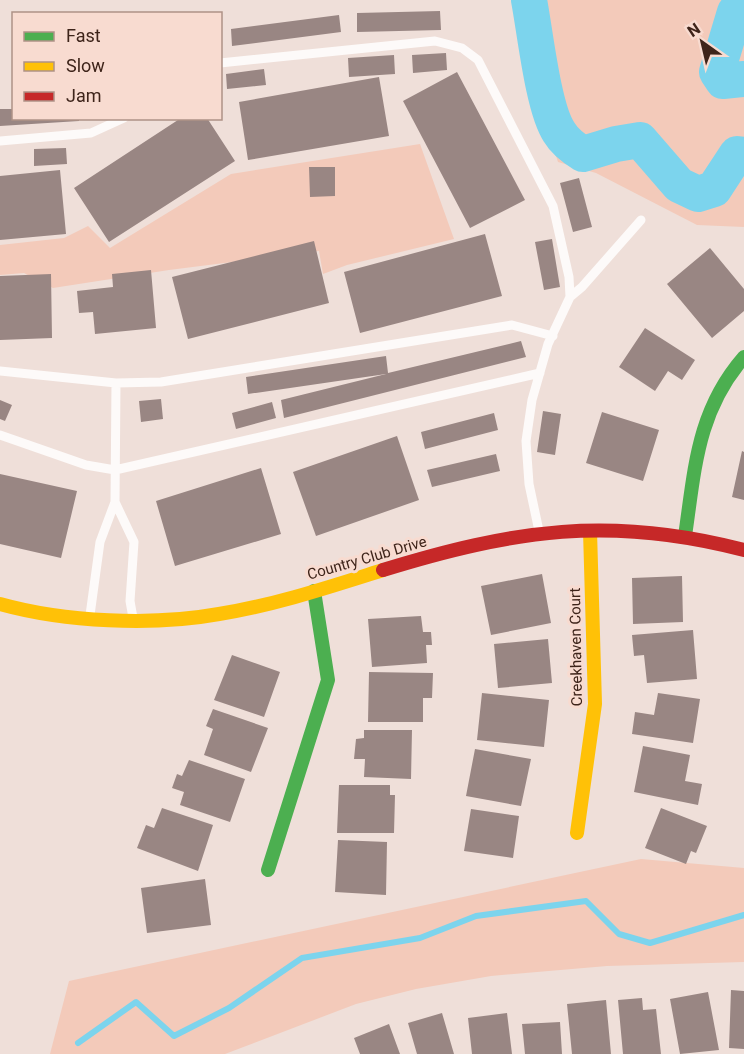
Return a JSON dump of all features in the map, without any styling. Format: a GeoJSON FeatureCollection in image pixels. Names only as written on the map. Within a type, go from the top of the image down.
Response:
{"type":"FeatureCollection","features":[{"type":"Feature","properties":{"kind":"street"},"geometry":{"type":"LineString","coordinates":[[686,536],[704,417],[718,389],[744,357]]}},
{"type":"Feature","properties":{"kind":"street","name":"Country Club Drive"},"geometry":{"type":"LineString","coordinates":[[0,604],[23,611],[90,618],[133,620],[217,615],[314,591],[479,543],[539,534],[590,531],[686,536],[744,550]]}},
{"type":"Feature","properties":{"kind":"street","name":"Creekhaven Court"},"geometry":{"type":"LineString","coordinates":[[577,833],[595,704],[590,531]]}},
{"type":"Feature","properties":{"kind":"street"},"geometry":{"type":"LineString","coordinates":[[268,870],[328,680],[314,591]]}},
{"type":"Feature","properties":{"kind":"lane"},"geometry":{"type":"LineString","coordinates":[[222,63],[435,41],[462,48],[478,60],[554,206],[569,278],[570,297],[553,336],[532,399],[526,441],[529,484],[539,534]]}},
{"type":"Feature","properties":{"kind":"lane"},"geometry":{"type":"LineString","coordinates":[[0,141],[91,133],[120,120]]}},
{"type":"Feature","properties":{"kind":"lane"},"geometry":{"type":"LineString","coordinates":[[570,297],[582,287],[641,220]]}},
{"type":"Feature","properties":{"kind":"lane"},"geometry":{"type":"LineString","coordinates":[[0,371],[116,383],[161,382],[512,325],[553,336]]}},
{"type":"Feature","properties":{"kind":"lane"},"geometry":{"type":"LineString","coordinates":[[0,435],[86,465],[115,470],[540,373]]}},
{"type":"Feature","properties":{"kind":"lane"},"geometry":{"type":"LineString","coordinates":[[90,618],[100,542],[115,502],[116,383]]}},
{"type":"Feature","properties":{"kind":"lane"},"geometry":{"type":"LineString","coordinates":[[115,502],[134,542],[130,601],[133,620]]}},
{"type":"Feature","properties":{"kind":"shaded area"},"geometry":{"type":"Polygon","coordinates":[[[523,0],[744,0],[744,227],[697,225],[596,173],[558,162],[522,51],[523,0]]]}},
{"type":"Feature","properties":{"kind":"shaded area"},"geometry":{"type":"Polygon","coordinates":[[[420,144],[454,239],[347,265],[323,274],[319,251],[169,270],[53,288],[24,273],[0,275],[0,245],[64,238],[88,226],[110,248],[231,174],[420,144]]]}},
{"type":"Feature","properties":{"kind":"shaded area"},"geometry":{"type":"Polygon","coordinates":[[[641,859],[744,868],[744,962],[607,966],[491,976],[416,989],[356,1004],[225,1054],[50,1054],[69,981],[641,859]]]}},
{"type":"Feature","properties":{"kind":"building"},"geometry":{"type":"Polygon","coordinates":[[[440,11],[441,30],[357,32],[357,13],[440,11]]]}},
{"type":"Feature","properties":{"kind":"building"},"geometry":{"type":"Polygon","coordinates":[[[339,15],[341,32],[232,46],[231,29],[339,15]]]}},
{"type":"Feature","properties":{"kind":"building"},"geometry":{"type":"Polygon","coordinates":[[[446,53],[447,70],[413,73],[412,55],[446,53]]]}},
{"type":"Feature","properties":{"kind":"building"},"geometry":{"type":"Polygon","coordinates":[[[394,55],[395,74],[349,77],[348,58],[394,55]]]}},
{"type":"Feature","properties":{"kind":"building"},"geometry":{"type":"Polygon","coordinates":[[[264,69],[266,85],[227,89],[226,74],[264,69]]]}},
{"type":"Feature","properties":{"kind":"building"},"geometry":{"type":"Polygon","coordinates":[[[457,72],[525,200],[470,228],[403,101],[457,72]]]}},
{"type":"Feature","properties":{"kind":"building"},"geometry":{"type":"Polygon","coordinates":[[[379,77],[389,136],[248,160],[239,102],[379,77]]]}},
{"type":"Feature","properties":{"kind":"building"},"geometry":{"type":"Polygon","coordinates":[[[0,109],[12,109],[12,120],[79,120],[79,121],[0,126],[0,109]]]}},
{"type":"Feature","properties":{"kind":"building"},"geometry":{"type":"Polygon","coordinates":[[[178,120],[208,120],[235,161],[109,242],[74,188],[178,120]]]}},
{"type":"Feature","properties":{"kind":"building"},"geometry":{"type":"Polygon","coordinates":[[[66,148],[67,164],[34,166],[34,149],[66,148]]]}},
{"type":"Feature","properties":{"kind":"building"},"geometry":{"type":"Polygon","coordinates":[[[309,167],[335,167],[335,196],[310,197],[309,167]]]}},
{"type":"Feature","properties":{"kind":"building"},"geometry":{"type":"Polygon","coordinates":[[[60,170],[66,234],[0,240],[0,176],[60,170]]]}},
{"type":"Feature","properties":{"kind":"building"},"geometry":{"type":"Polygon","coordinates":[[[579,178],[592,227],[573,232],[560,183],[579,178]]]}},
{"type":"Feature","properties":{"kind":"building"},"geometry":{"type":"Polygon","coordinates":[[[485,234],[502,296],[360,333],[344,272],[485,234]]]}},
{"type":"Feature","properties":{"kind":"building"},"geometry":{"type":"Polygon","coordinates":[[[552,239],[560,287],[544,290],[535,242],[552,239]]]}},
{"type":"Feature","properties":{"kind":"building"},"geometry":{"type":"Polygon","coordinates":[[[314,241],[329,303],[188,339],[172,277],[314,241]]]}},
{"type":"Feature","properties":{"kind":"building"},"geometry":{"type":"Polygon","coordinates":[[[710,248],[744,289],[744,311],[712,338],[667,284],[710,248]]]}},
{"type":"Feature","properties":{"kind":"building"},"geometry":{"type":"Polygon","coordinates":[[[151,270],[156,328],[95,334],[93,312],[79,313],[77,291],[113,287],[112,274],[151,270]]]}},
{"type":"Feature","properties":{"kind":"building"},"geometry":{"type":"Polygon","coordinates":[[[51,274],[52,338],[0,340],[0,276],[51,274]]]}},
{"type":"Feature","properties":{"kind":"building"},"geometry":{"type":"Polygon","coordinates":[[[645,328],[695,360],[682,380],[668,371],[655,391],[619,367],[645,328]]]}},
{"type":"Feature","properties":{"kind":"building"},"geometry":{"type":"Polygon","coordinates":[[[521,341],[526,357],[284,418],[281,400],[386,374],[248,394],[246,377],[386,356],[388,373],[521,341]]]}},
{"type":"Feature","properties":{"kind":"building"},"geometry":{"type":"Polygon","coordinates":[[[161,399],[163,419],[141,422],[139,401],[161,399]]]}},
{"type":"Feature","properties":{"kind":"building"},"geometry":{"type":"Polygon","coordinates":[[[0,400],[12,405],[5,421],[0,419],[0,400]]]}},
{"type":"Feature","properties":{"kind":"building"},"geometry":{"type":"Polygon","coordinates":[[[272,402],[276,418],[236,429],[232,413],[272,402]]]}},
{"type":"Feature","properties":{"kind":"building"},"geometry":{"type":"Polygon","coordinates":[[[543,411],[561,414],[555,455],[537,452],[543,411]]]}},
{"type":"Feature","properties":{"kind":"building"},"geometry":{"type":"Polygon","coordinates":[[[602,412],[659,430],[643,481],[586,463],[602,412]]]}},
{"type":"Feature","properties":{"kind":"building"},"geometry":{"type":"Polygon","coordinates":[[[494,413],[498,430],[425,449],[421,432],[494,413]]]}},
{"type":"Feature","properties":{"kind":"building"},"geometry":{"type":"Polygon","coordinates":[[[397,436],[419,500],[316,536],[293,472],[397,436]]]}},
{"type":"Feature","properties":{"kind":"building"},"geometry":{"type":"Polygon","coordinates":[[[742,451],[744,452],[744,500],[732,497],[742,451]]]}},
{"type":"Feature","properties":{"kind":"building"},"geometry":{"type":"Polygon","coordinates":[[[496,454],[500,471],[432,487],[427,470],[496,454]]]}},
{"type":"Feature","properties":{"kind":"building"},"geometry":{"type":"Polygon","coordinates":[[[261,468],[281,534],[175,566],[156,501],[261,468]]]}},
{"type":"Feature","properties":{"kind":"building"},"geometry":{"type":"Polygon","coordinates":[[[0,474],[77,491],[61,558],[0,544],[0,474]]]}},
{"type":"Feature","properties":{"kind":"building"},"geometry":{"type":"Polygon","coordinates":[[[542,574],[551,623],[491,635],[481,586],[542,574]]]}},
{"type":"Feature","properties":{"kind":"building"},"geometry":{"type":"Polygon","coordinates":[[[682,576],[683,622],[633,624],[632,578],[682,576]]]}},
{"type":"Feature","properties":{"kind":"building"},"geometry":{"type":"Polygon","coordinates":[[[421,616],[423,632],[431,632],[432,645],[426,645],[427,663],[372,667],[368,619],[421,616]]]}},
{"type":"Feature","properties":{"kind":"building"},"geometry":{"type":"Polygon","coordinates":[[[693,630],[697,679],[647,683],[644,655],[634,656],[632,635],[693,630]]]}},
{"type":"Feature","properties":{"kind":"building"},"geometry":{"type":"Polygon","coordinates":[[[548,639],[552,683],[498,688],[494,644],[548,639]]]}},
{"type":"Feature","properties":{"kind":"building"},"geometry":{"type":"Polygon","coordinates":[[[232,655],[280,672],[264,717],[214,700],[232,655]]]}},
{"type":"Feature","properties":{"kind":"building"},"geometry":{"type":"Polygon","coordinates":[[[369,672],[433,673],[432,698],[423,698],[423,722],[368,722],[369,672]]]}},
{"type":"Feature","properties":{"kind":"building"},"geometry":{"type":"Polygon","coordinates":[[[482,693],[549,700],[544,747],[477,740],[482,693]]]}},
{"type":"Feature","properties":{"kind":"building"},"geometry":{"type":"Polygon","coordinates":[[[658,693],[700,699],[693,743],[632,734],[635,712],[654,715],[658,693]]]}},
{"type":"Feature","properties":{"kind":"building"},"geometry":{"type":"Polygon","coordinates":[[[213,709],[268,728],[251,772],[204,755],[213,729],[206,726],[213,709]]]}},
{"type":"Feature","properties":{"kind":"building"},"geometry":{"type":"Polygon","coordinates":[[[364,730],[412,730],[411,779],[364,777],[365,759],[354,759],[356,739],[364,738],[364,730]]]}},
{"type":"Feature","properties":{"kind":"building"},"geometry":{"type":"Polygon","coordinates":[[[643,746],[690,755],[685,781],[702,784],[698,805],[634,792],[643,746]]]}},
{"type":"Feature","properties":{"kind":"building"},"geometry":{"type":"Polygon","coordinates":[[[475,749],[531,759],[521,806],[466,796],[475,749]]]}},
{"type":"Feature","properties":{"kind":"building"},"geometry":{"type":"Polygon","coordinates":[[[189,760],[245,779],[230,822],[180,805],[184,792],[172,788],[177,774],[182,776],[189,760]]]}},
{"type":"Feature","properties":{"kind":"building"},"geometry":{"type":"Polygon","coordinates":[[[339,785],[390,785],[390,795],[395,795],[394,833],[337,833],[339,785]]]}},
{"type":"Feature","properties":{"kind":"building"},"geometry":{"type":"Polygon","coordinates":[[[162,808],[213,825],[198,871],[137,848],[146,825],[154,828],[162,808]]]}},
{"type":"Feature","properties":{"kind":"building"},"geometry":{"type":"Polygon","coordinates":[[[661,808],[707,826],[696,853],[691,851],[686,864],[645,848],[661,808]]]}},
{"type":"Feature","properties":{"kind":"building"},"geometry":{"type":"Polygon","coordinates":[[[471,809],[519,816],[513,858],[464,851],[471,809]]]}},
{"type":"Feature","properties":{"kind":"building"},"geometry":{"type":"Polygon","coordinates":[[[338,840],[387,842],[386,895],[335,892],[338,840]]]}},
{"type":"Feature","properties":{"kind":"building"},"geometry":{"type":"Polygon","coordinates":[[[205,879],[211,925],[147,933],[141,888],[205,879]]]}},
{"type":"Feature","properties":{"kind":"building"},"geometry":{"type":"Polygon","coordinates":[[[731,990],[744,991],[744,1049],[729,1048],[731,990]]]}},
{"type":"Feature","properties":{"kind":"building"},"geometry":{"type":"Polygon","coordinates":[[[708,992],[719,1050],[680,1054],[670,999],[708,992]]]}},
{"type":"Feature","properties":{"kind":"building"},"geometry":{"type":"Polygon","coordinates":[[[642,998],[643,1010],[656,1009],[661,1054],[623,1054],[618,1000],[642,998]]]}},
{"type":"Feature","properties":{"kind":"building"},"geometry":{"type":"Polygon","coordinates":[[[606,1000],[611,1054],[572,1054],[567,1004],[606,1000]]]}},
{"type":"Feature","properties":{"kind":"building"},"geometry":{"type":"Polygon","coordinates":[[[442,1013],[454,1054],[417,1054],[408,1023],[442,1013]]]}},
{"type":"Feature","properties":{"kind":"building"},"geometry":{"type":"Polygon","coordinates":[[[507,1013],[512,1054],[472,1054],[468,1018],[507,1013]]]}},
{"type":"Feature","properties":{"kind":"building"},"geometry":{"type":"Polygon","coordinates":[[[560,1022],[562,1054],[525,1054],[522,1024],[560,1022]]]}},
{"type":"Feature","properties":{"kind":"building"},"geometry":{"type":"Polygon","coordinates":[[[389,1024],[400,1054],[360,1054],[354,1038],[389,1024]]]}},
{"type":"Feature","properties":{"kind":"waterway"},"geometry":{"type":"LineString","coordinates":[[529,0],[548,106],[559,132],[576,149],[583,154],[616,144],[640,140],[679,185],[698,194],[714,189],[737,154],[744,155]]}},
{"type":"Feature","properties":{"kind":"waterway"},"geometry":{"type":"LineString","coordinates":[[744,7],[735,12],[717,72],[723,81],[744,79]]}},
{"type":"Feature","properties":{"kind":"waterway"},"geometry":{"type":"LineString","coordinates":[[78,1043],[136,1002],[174,1036],[229,1008],[302,958],[420,938],[476,916],[586,901],[619,934],[650,943],[744,915]]}},
{"type":"Feature","properties":{"kind":"traffic: fast"},"geometry":{"type":"LineString","coordinates":[[685,536],[696,464],[707,419],[728,377],[744,357]]}},
{"type":"Feature","properties":{"kind":"traffic: fast"},"geometry":{"type":"LineString","coordinates":[[268,870],[328,680],[314,591]]}},
{"type":"Feature","properties":{"kind":"traffic: slow"},"geometry":{"type":"LineString","coordinates":[[577,833],[595,704],[590,531]]}},
{"type":"Feature","properties":{"kind":"traffic: slow"},"geometry":{"type":"LineString","coordinates":[[0,604],[52,615],[80,618],[138,621],[193,618],[281,601],[383,570]]}},
{"type":"Feature","properties":{"kind":"traffic: jam"},"geometry":{"type":"LineString","coordinates":[[383,570],[475,545],[562,532],[605,530],[649,533],[695,539],[744,550]]}}]}
